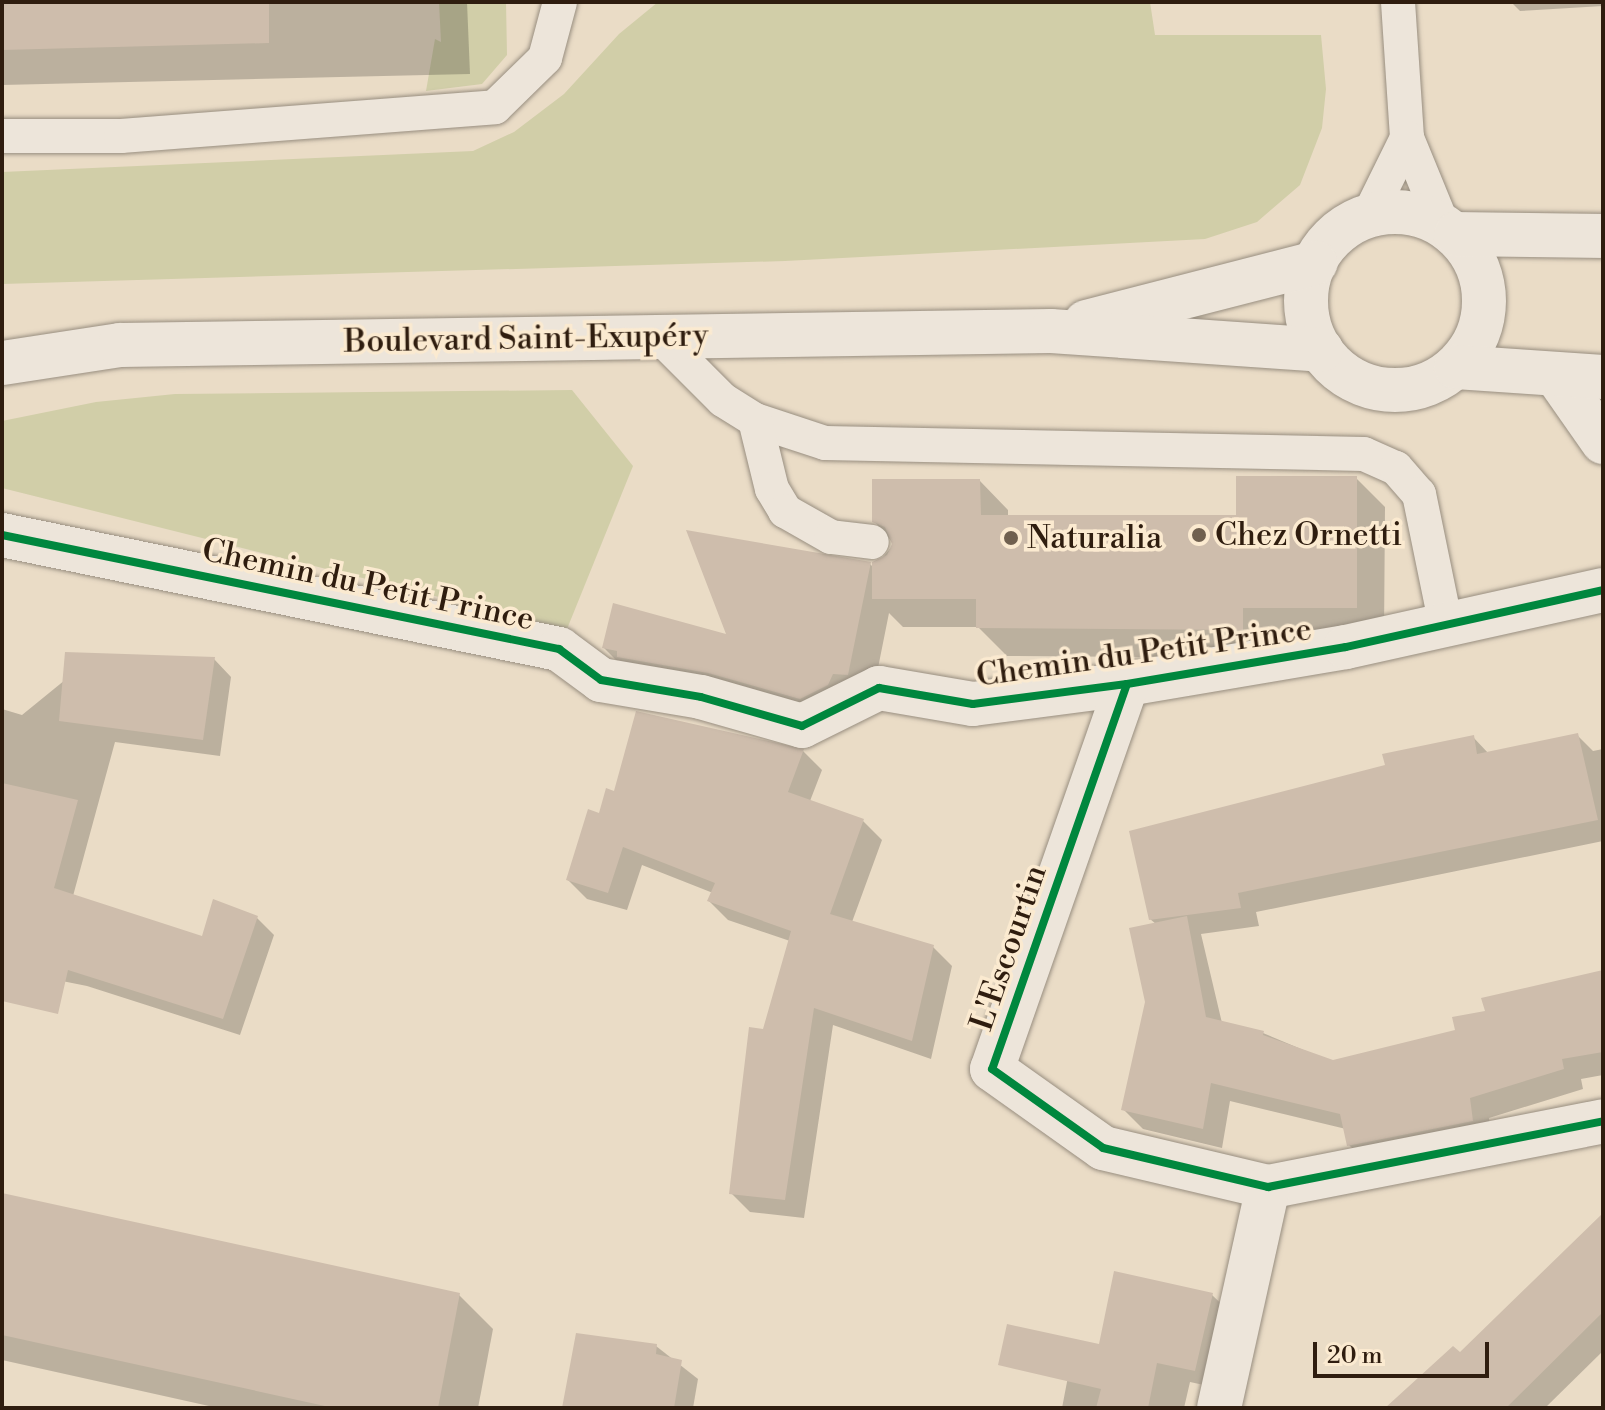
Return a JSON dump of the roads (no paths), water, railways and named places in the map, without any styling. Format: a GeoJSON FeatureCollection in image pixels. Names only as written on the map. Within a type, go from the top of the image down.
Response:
{"type":"FeatureCollection","features":[{"type":"Feature","properties":{"kind":"street"},"geometry":{"type":"LineString","coordinates":[[1450,231],[1474,258],[1484,288],[1483,318],[1456,367],[1432,383],[1405,391],[1376,389],[1350,379],[1321,350],[1306,309],[1308,279],[1316,263],[1343,229],[1369,215],[1400,211],[1450,231],[1603,236]]}},
{"type":"Feature","properties":{"kind":"street","name":"Boulevard Saint-Exupéry"},"geometry":{"type":"LineString","coordinates":[[1051,331],[1316,263]]}},
{"type":"Feature","properties":{"kind":"street","name":"Boulevard Saint-Exupéry"},"geometry":{"type":"LineString","coordinates":[[2,363],[120,345],[1051,331],[1321,350]]}},
{"type":"Feature","properties":{"kind":"street"},"geometry":{"type":"LineString","coordinates":[[1456,367],[1603,377]]}},
{"type":"Feature","properties":{"kind":"street"},"geometry":{"type":"LineString","coordinates":[[1556,375],[1603,442]]}},
{"type":"Feature","properties":{"kind":"street","name":"Chemin du Petit Prince"},"geometry":{"type":"LineString","coordinates":[[2,535],[559,649],[601,680],[701,697],[802,726],[879,688],[973,704],[1127,684],[1446,625],[1603,590]]}},
{"type":"Feature","properties":{"kind":"street","name":"L'Escourtin"},"geometry":{"type":"LineString","coordinates":[[1127,684],[992,1069],[1103,1148],[1268,1187],[1603,1121]]}},
{"type":"Feature","properties":{"kind":"street"},"geometry":{"type":"LineString","coordinates":[[1219,1408],[1268,1187]]}},
{"type":"Feature","properties":{"kind":"lane"},"geometry":{"type":"LineString","coordinates":[[2,136],[121,136],[495,107],[545,58],[560,2]]}},
{"type":"Feature","properties":{"kind":"lane"},"geometry":{"type":"LineString","coordinates":[[1398,2],[1407,138],[1450,231]]}},
{"type":"Feature","properties":{"kind":"lane"},"geometry":{"type":"LineString","coordinates":[[1369,215],[1407,138]]}},
{"type":"Feature","properties":{"kind":"lane"},"geometry":{"type":"LineString","coordinates":[[660,337],[723,400],[755,420],[825,443],[916,449],[1364,454],[1396,468],[1419,494],[1446,625]]}},
{"type":"Feature","properties":{"kind":"lane"},"geometry":{"type":"LineString","coordinates":[[755,420],[772,489],[785,511],[831,537],[872,542]]}},
{"type":"Feature","properties":{"kind":"place","name":"Chez Ornetti"},"geometry":{"type":"Point","coordinates":[1199,535]}},
{"type":"Feature","properties":{"kind":"place","name":"Naturalia"},"geometry":{"type":"Point","coordinates":[1011,538]}}]}
